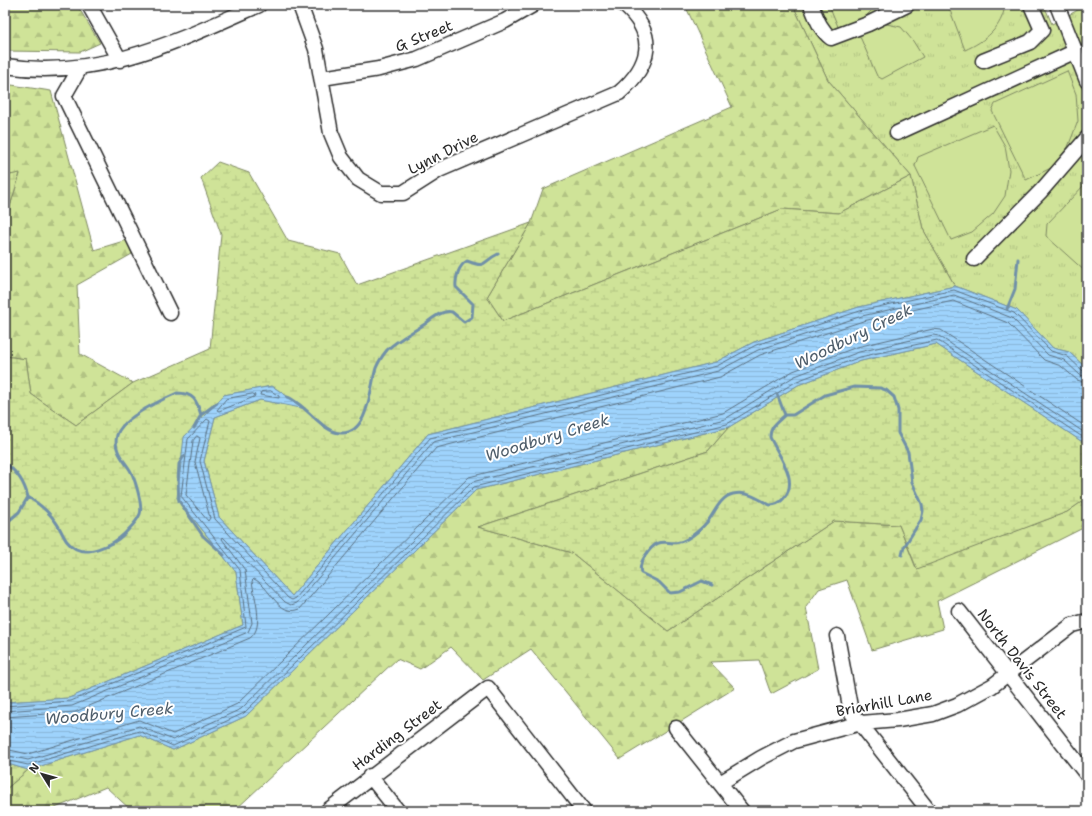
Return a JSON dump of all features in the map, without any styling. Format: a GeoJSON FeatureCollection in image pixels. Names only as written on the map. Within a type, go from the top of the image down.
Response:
{"type":"FeatureCollection","features":[{"type":"Feature","properties":{"kind":"street"},"geometry":{"type":"LineString","coordinates":[[89,5],[120,60]]}},
{"type":"Feature","properties":{"kind":"street"},"geometry":{"type":"LineString","coordinates":[[5,66],[43,69],[80,68],[120,60],[154,49],[259,5]]}},
{"type":"Feature","properties":{"kind":"street","name":"Lynn Drive"},"geometry":{"type":"LineString","coordinates":[[300,5],[316,49],[331,133],[341,156],[358,179],[381,193],[403,193],[439,170],[619,93],[633,80],[645,61],[647,42],[641,25],[634,14],[624,5]]}},
{"type":"Feature","properties":{"kind":"street","name":"G Street"},"geometry":{"type":"LineString","coordinates":[[322,78],[379,69],[417,59],[505,21],[533,5]]}},
{"type":"Feature","properties":{"kind":"street"},"geometry":{"type":"LineString","coordinates":[[811,5],[820,25],[826,34],[831,38],[868,24],[907,5]]}},
{"type":"Feature","properties":{"kind":"street"},"geometry":{"type":"LineString","coordinates":[[983,60],[1030,42],[1042,30],[1030,5]]}},
{"type":"Feature","properties":{"kind":"street"},"geometry":{"type":"LineString","coordinates":[[1057,5],[1087,81]]}},
{"type":"Feature","properties":{"kind":"street"},"geometry":{"type":"LineString","coordinates":[[897,132],[1078,56]]}},
{"type":"Feature","properties":{"kind":"street"},"geometry":{"type":"LineString","coordinates":[[80,68],[64,96],[170,313]]}},
{"type":"Feature","properties":{"kind":"street"},"geometry":{"type":"LineString","coordinates":[[974,259],[1041,191],[1087,138]]}},
{"type":"Feature","properties":{"kind":"street","name":"North Davis Street"},"geometry":{"type":"LineString","coordinates":[[959,611],[1087,775]]}},
{"type":"Feature","properties":{"kind":"street","name":"Briarhill Lane"},"geometry":{"type":"LineString","coordinates":[[720,783],[761,758],[794,741],[861,723],[898,720],[933,714],[958,705],[992,686],[1072,625],[1087,621]]}},
{"type":"Feature","properties":{"kind":"street"},"geometry":{"type":"LineString","coordinates":[[837,636],[851,712],[929,811]]}},
{"type":"Feature","properties":{"kind":"street","name":"Harding Street"},"geometry":{"type":"LineString","coordinates":[[327,811],[370,776],[488,688],[584,811]]}},
{"type":"Feature","properties":{"kind":"street"},"geometry":{"type":"LineString","coordinates":[[676,728],[742,811]]}},
{"type":"Feature","properties":{"kind":"street"},"geometry":{"type":"LineString","coordinates":[[370,776],[398,811]]}},
{"type":"Feature","properties":{"kind":"green space"},"geometry":{"type":"Polygon","coordinates":[[[5,5],[77,5],[100,43],[80,52],[5,51],[5,5]]]}},
{"type":"Feature","properties":{"kind":"green space"},"geometry":{"type":"Polygon","coordinates":[[[685,5],[793,5],[828,80],[911,176],[839,213],[782,209],[503,321],[487,297],[531,223],[543,189],[732,107],[685,5]]]}},
{"type":"Feature","properties":{"kind":"green space"},"geometry":{"type":"Polygon","coordinates":[[[793,5],[1044,5],[1052,24],[1087,5],[1087,369],[1069,352],[1053,348],[1017,310],[955,286],[923,229],[911,176],[828,80],[793,5]]]}},
{"type":"Feature","properties":{"kind":"green space"},"geometry":{"type":"Polygon","coordinates":[[[829,5],[877,5],[863,19],[839,29],[829,5]]]}},
{"type":"Feature","properties":{"kind":"green space"},"geometry":{"type":"Polygon","coordinates":[[[948,5],[1005,5],[1000,20],[991,33],[986,38],[965,50],[948,5]]]}},
{"type":"Feature","properties":{"kind":"green space"},"geometry":{"type":"Polygon","coordinates":[[[882,23],[901,27],[913,41],[923,57],[882,79],[877,76],[858,32],[882,23]]]}},
{"type":"Feature","properties":{"kind":"green space"},"geometry":{"type":"Polygon","coordinates":[[[1067,71],[1076,94],[1078,121],[1068,147],[1051,168],[1026,180],[992,111],[995,104],[1067,71]]]}},
{"type":"Feature","properties":{"kind":"green space"},"geometry":{"type":"Polygon","coordinates":[[[5,84],[51,91],[94,250],[127,240],[132,254],[77,285],[80,354],[133,383],[76,425],[31,394],[26,359],[5,356],[5,223],[20,174],[5,176],[5,84]]]}},
{"type":"Feature","properties":{"kind":"green space"},"geometry":{"type":"Polygon","coordinates":[[[993,125],[1005,146],[1009,170],[1005,196],[993,214],[972,232],[951,240],[915,166],[918,157],[993,125]]]}},
{"type":"Feature","properties":{"kind":"green space"},"geometry":{"type":"Polygon","coordinates":[[[218,162],[249,173],[288,241],[340,254],[357,285],[531,223],[487,297],[503,321],[782,209],[839,213],[911,176],[923,229],[955,286],[859,307],[754,342],[716,362],[428,434],[292,596],[219,517],[204,461],[215,417],[260,400],[304,408],[272,386],[224,395],[177,498],[236,572],[243,625],[69,698],[5,702],[5,356],[26,359],[31,394],[76,425],[133,383],[210,349],[221,234],[201,178],[218,162]]]}},
{"type":"Feature","properties":{"kind":"green space"},"geometry":{"type":"Polygon","coordinates":[[[20,173],[5,223],[5,176],[20,173]]]}},
{"type":"Feature","properties":{"kind":"green space"},"geometry":{"type":"Polygon","coordinates":[[[1087,182],[1087,273],[1046,236],[1047,224],[1087,182]]]}},
{"type":"Feature","properties":{"kind":"green space"},"geometry":{"type":"Polygon","coordinates":[[[936,344],[1081,441],[1087,440],[1087,498],[1067,512],[917,569],[899,525],[834,521],[668,631],[572,553],[478,527],[708,451],[729,427],[798,385],[861,361],[936,344]]]}},
{"type":"Feature","properties":{"kind":"green space"},"geometry":{"type":"Polygon","coordinates":[[[729,427],[708,451],[478,527],[572,553],[668,631],[834,521],[899,525],[916,568],[1067,512],[1087,498],[1087,526],[937,601],[943,629],[872,650],[847,580],[819,589],[806,607],[818,669],[771,694],[759,660],[710,662],[735,688],[620,759],[531,649],[483,680],[451,647],[420,669],[397,659],[234,811],[132,811],[106,787],[48,811],[5,811],[5,790],[28,770],[139,735],[173,750],[246,716],[476,490],[729,427]]]}},
{"type":"Feature","properties":{"kind":"green space"},"geometry":{"type":"Polygon","coordinates":[[[5,763],[28,770],[5,790],[5,763]]]}},
{"type":"Feature","properties":{"kind":"water","name":"Woodbury Creek"},"geometry":{"type":"Polygon","coordinates":[[[955,286],[1017,310],[1053,348],[1069,352],[1087,369],[1087,440],[1081,441],[936,344],[861,361],[798,385],[729,427],[476,490],[246,716],[173,750],[139,735],[28,770],[5,763],[5,702],[69,698],[243,625],[236,572],[177,498],[184,437],[224,395],[272,386],[306,409],[260,400],[215,417],[204,461],[219,517],[292,596],[428,434],[716,362],[754,342],[859,307],[955,286]]]}},
{"type":"Feature","properties":{"kind":"waterway"},"geometry":{"type":"LineString","coordinates":[[287,397],[301,405],[328,429],[342,433],[351,431],[358,426],[363,417],[370,397],[376,368],[387,350],[400,339],[441,313],[449,311],[452,312],[464,322],[472,317],[473,304],[456,287],[458,272],[462,265],[467,261],[484,264],[498,254]]}},
{"type":"Feature","properties":{"kind":"waterway"},"geometry":{"type":"LineString","coordinates":[[1007,309],[1015,289],[1018,259]]}},
{"type":"Feature","properties":{"kind":"waterway"},"geometry":{"type":"LineString","coordinates":[[712,585],[702,581],[680,592],[670,593],[659,582],[641,573],[640,569],[642,560],[656,544],[665,542],[680,542],[696,533],[708,521],[721,501],[728,496],[738,493],[748,495],[770,505],[781,501],[788,491],[790,483],[786,467],[770,437],[771,430],[785,415],[793,415],[825,395],[854,387],[880,388],[886,390],[894,397],[898,410],[898,433],[908,452],[912,482],[922,504],[923,511],[921,520],[904,547],[902,555]]}},
{"type":"Feature","properties":{"kind":"waterway"},"geometry":{"type":"LineString","coordinates":[[28,497],[49,514],[58,525],[68,543],[76,549],[88,551],[108,545],[127,532],[138,518],[141,510],[134,479],[130,470],[119,454],[116,445],[117,435],[120,429],[126,422],[143,410],[177,393],[183,393],[191,396],[196,402],[201,415]]}},
{"type":"Feature","properties":{"kind":"waterway"},"geometry":{"type":"LineString","coordinates":[[777,394],[785,415]]}},
{"type":"Feature","properties":{"kind":"waterway"},"geometry":{"type":"LineString","coordinates":[[194,428],[201,415],[217,403]]}},
{"type":"Feature","properties":{"kind":"waterway"},"geometry":{"type":"LineString","coordinates":[[184,456],[179,464],[179,501],[203,536],[224,555]]}},
{"type":"Feature","properties":{"kind":"waterway"},"geometry":{"type":"LineString","coordinates":[[5,463],[14,470],[20,478],[28,497],[19,512],[5,524]]}}]}
